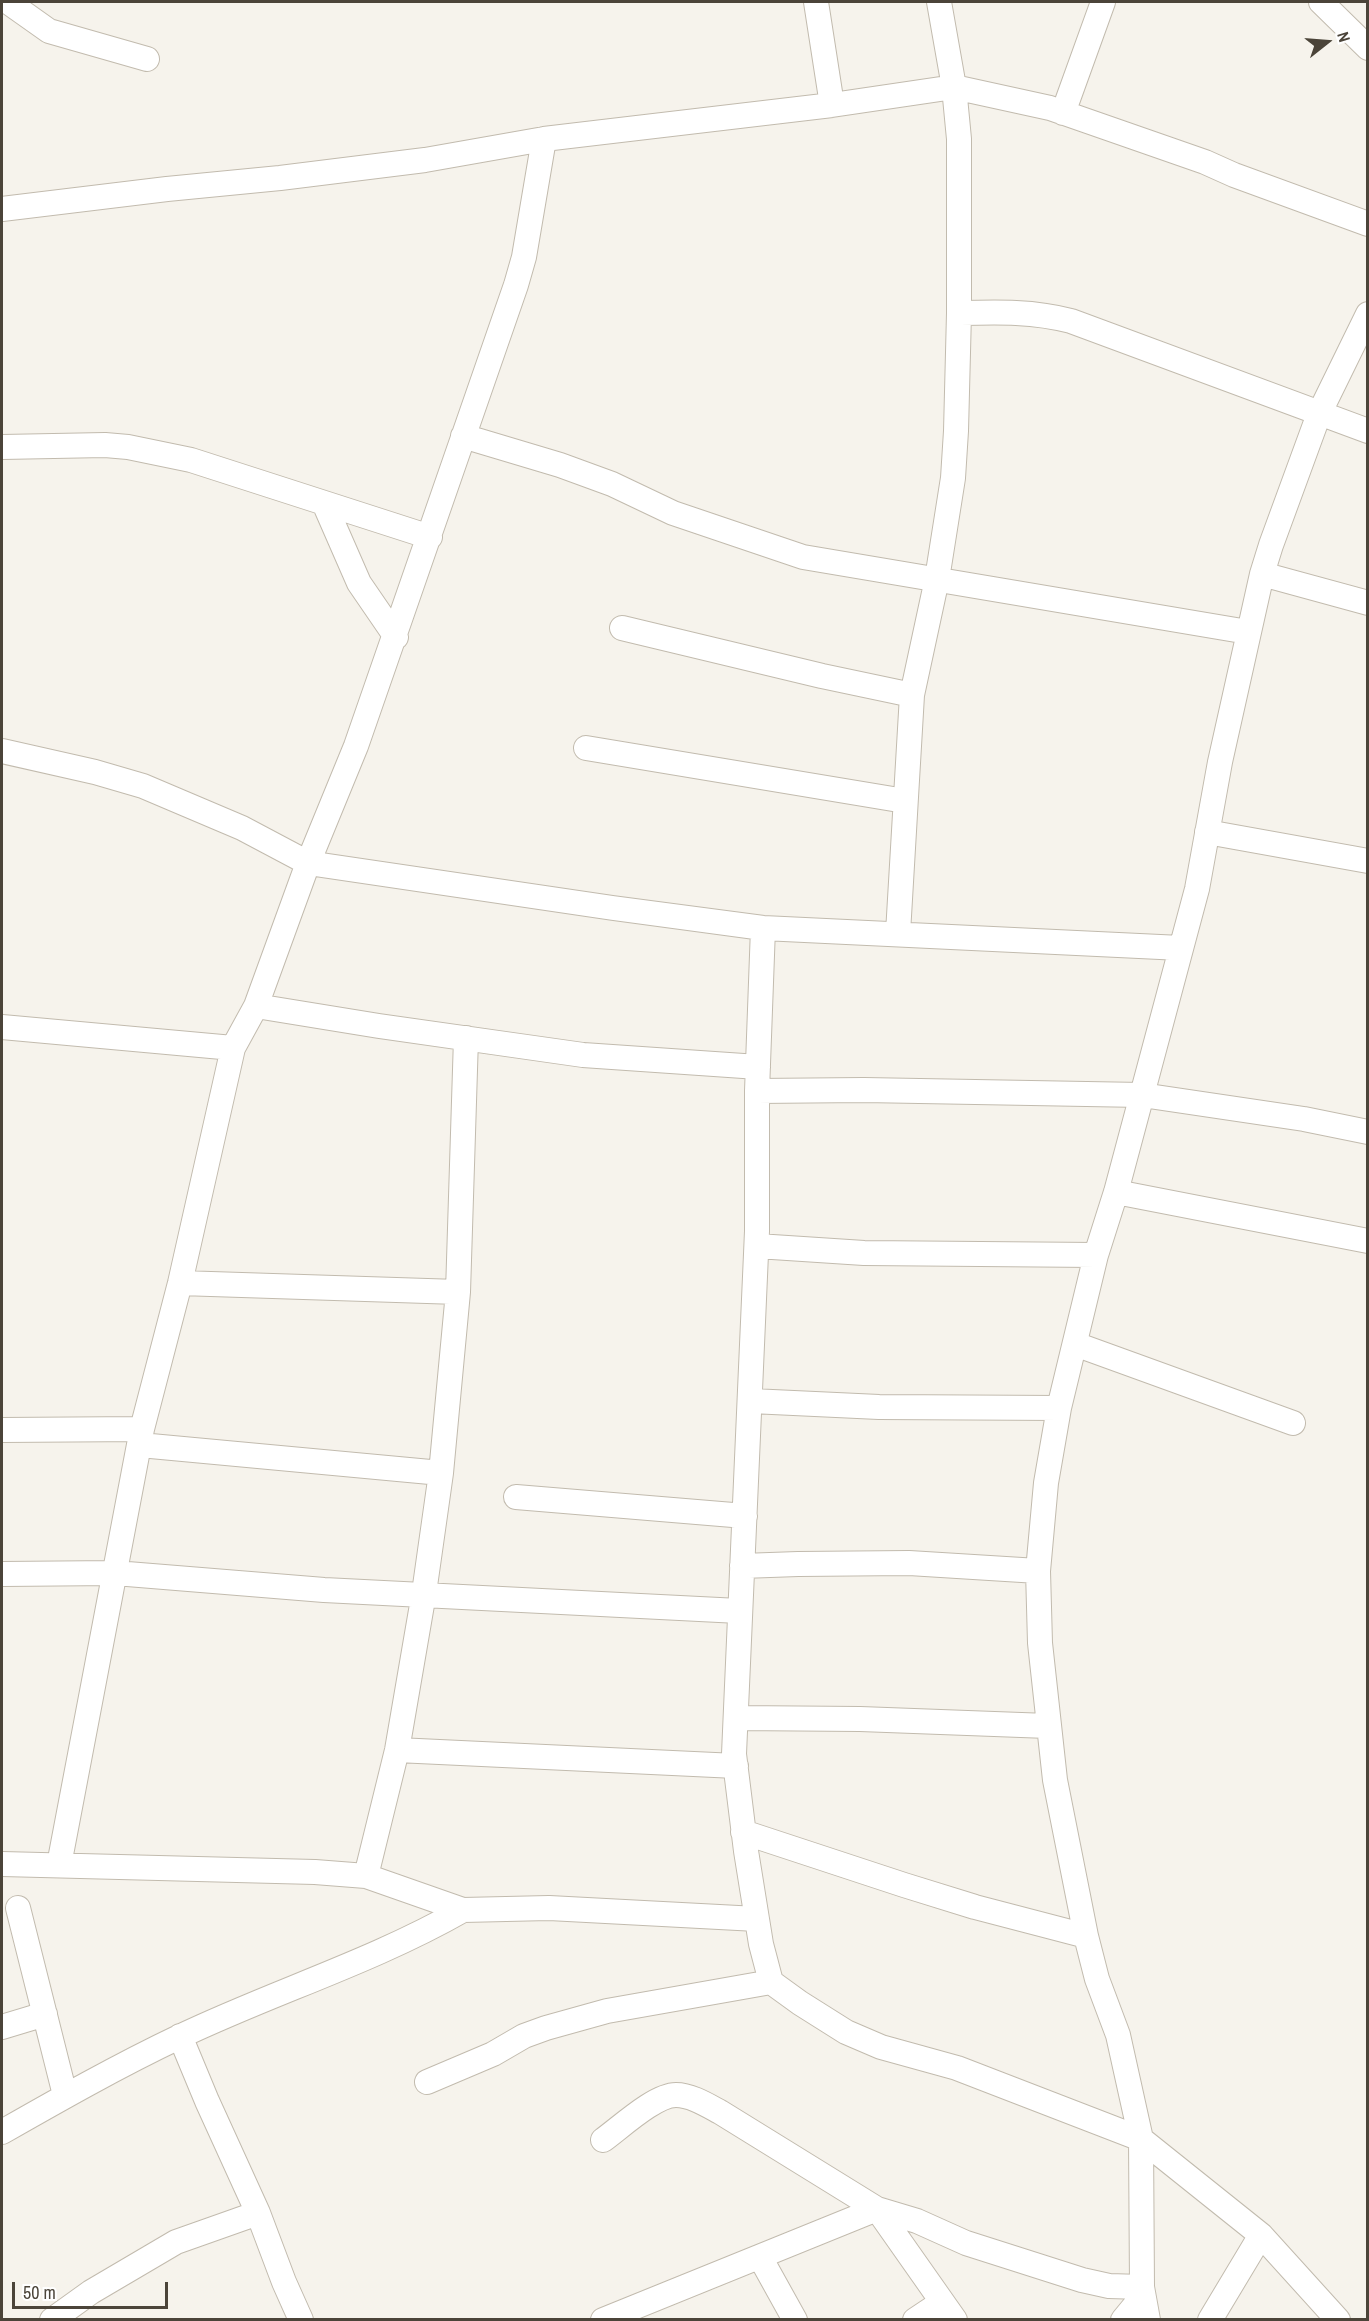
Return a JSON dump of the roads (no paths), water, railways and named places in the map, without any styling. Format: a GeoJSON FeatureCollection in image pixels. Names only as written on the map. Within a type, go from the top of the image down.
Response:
{"type":"FeatureCollection","features":[{"type":"Feature","properties":{"kind":"street"},"geometry":{"type":"LineString","coordinates":[[8,2],[49,30],[147,59]]}},
{"type":"Feature","properties":{"kind":"street"},"geometry":{"type":"LineString","coordinates":[[816,2],[832,105]]}},
{"type":"Feature","properties":{"kind":"street"},"geometry":{"type":"LineString","coordinates":[[898,933],[912,695],[936,579],[953,478],[959,313],[959,139],[954,87],[939,2]]}},
{"type":"Feature","properties":{"kind":"street"},"geometry":{"type":"LineString","coordinates":[[1063,114],[1103,2]]}},
{"type":"Feature","properties":{"kind":"street"},"geometry":{"type":"LineString","coordinates":[[1321,2],[1368,48]]}},
{"type":"Feature","properties":{"kind":"street"},"geometry":{"type":"LineString","coordinates":[[2,209],[414,161],[544,139],[832,105],[954,87],[1050,108],[1205,162],[1234,175],[1368,224]]}},
{"type":"Feature","properties":{"kind":"street"},"geometry":{"type":"LineString","coordinates":[[59,1865],[141,1437],[180,1283],[233,1048],[256,1006],[396,637],[516,285],[524,257],[544,139]]}},
{"type":"Feature","properties":{"kind":"street"},"geometry":{"type":"LineString","coordinates":[[959,313],[1006,312],[1053,316],[1071,321],[1368,431]]}},
{"type":"Feature","properties":{"kind":"street"},"geometry":{"type":"LineString","coordinates":[[1144,2301],[1141,2139],[1118,2035],[1097,1978],[1086,1936],[1056,1791],[1048,1726],[1040,1643],[1038,1571],[1046,1483],[1059,1408],[1096,1255],[1143,1095],[1197,889],[1248,632],[1262,574],[1319,414],[1368,314]]}},
{"type":"Feature","properties":{"kind":"street"},"geometry":{"type":"LineString","coordinates":[[463,436],[560,465],[612,484],[672,513],[803,557],[1248,632]]}},
{"type":"Feature","properties":{"kind":"street"},"geometry":{"type":"LineString","coordinates":[[2,447],[79,444],[128,447],[191,460],[430,537]]}},
{"type":"Feature","properties":{"kind":"street"},"geometry":{"type":"LineString","coordinates":[[324,503],[359,583],[396,637]]}},
{"type":"Feature","properties":{"kind":"street"},"geometry":{"type":"LineString","coordinates":[[1262,574],[1368,603]]}},
{"type":"Feature","properties":{"kind":"street"},"geometry":{"type":"LineString","coordinates":[[622,628],[912,695]]}},
{"type":"Feature","properties":{"kind":"street"},"geometry":{"type":"LineString","coordinates":[[586,748],[905,801]]}},
{"type":"Feature","properties":{"kind":"street"},"geometry":{"type":"LineString","coordinates":[[2,751],[95,772],[143,786],[195,806],[242,828],[308,864],[763,928],[1181,948]]}},
{"type":"Feature","properties":{"kind":"street"},"geometry":{"type":"LineString","coordinates":[[1207,832],[1368,861]]}},
{"type":"Feature","properties":{"kind":"street"},"geometry":{"type":"LineString","coordinates":[[763,928],[757,1091],[757,1246],[739,1611],[736,1766],[757,1918],[771,1982],[800,2004],[846,2032],[880,2047],[957,2068],[1141,2139],[1261,2235],[1338,2319]]}},
{"type":"Feature","properties":{"kind":"street"},"geometry":{"type":"LineString","coordinates":[[256,1006],[379,1026],[604,1057],[758,1067]]}},
{"type":"Feature","properties":{"kind":"street"},"geometry":{"type":"LineString","coordinates":[[2,1027],[233,1048]]}},
{"type":"Feature","properties":{"kind":"street"},"geometry":{"type":"LineString","coordinates":[[366,1876],[397,1750],[424,1593],[441,1473],[458,1292],[466,1038]]}},
{"type":"Feature","properties":{"kind":"street"},"geometry":{"type":"LineString","coordinates":[[757,1091],[971,1091],[1143,1095],[1304,1119],[1368,1132]]}},
{"type":"Feature","properties":{"kind":"street"},"geometry":{"type":"LineString","coordinates":[[1116,1192],[1368,1241]]}},
{"type":"Feature","properties":{"kind":"street"},"geometry":{"type":"LineString","coordinates":[[757,1246],[864,1253],[1096,1255]]}},
{"type":"Feature","properties":{"kind":"street"},"geometry":{"type":"LineString","coordinates":[[180,1283],[458,1292]]}},
{"type":"Feature","properties":{"kind":"street"},"geometry":{"type":"LineString","coordinates":[[1075,1344],[1293,1423]]}},
{"type":"Feature","properties":{"kind":"street"},"geometry":{"type":"LineString","coordinates":[[751,1401],[879,1407],[1059,1408]]}},
{"type":"Feature","properties":{"kind":"street"},"geometry":{"type":"LineString","coordinates":[[2,1430],[141,1437],[441,1473]]}},
{"type":"Feature","properties":{"kind":"street"},"geometry":{"type":"LineString","coordinates":[[516,1497],[745,1516]]}},
{"type":"Feature","properties":{"kind":"street"},"geometry":{"type":"LineString","coordinates":[[742,1566],[909,1563],[1038,1571]]}},
{"type":"Feature","properties":{"kind":"street"},"geometry":{"type":"LineString","coordinates":[[2,1574],[116,1573],[324,1590],[424,1593],[739,1611]]}},
{"type":"Feature","properties":{"kind":"street"},"geometry":{"type":"LineString","coordinates":[[736,1718],[860,1719],[1048,1726]]}},
{"type":"Feature","properties":{"kind":"street"},"geometry":{"type":"LineString","coordinates":[[397,1750],[736,1766]]}},
{"type":"Feature","properties":{"kind":"street"},"geometry":{"type":"LineString","coordinates":[[744,1832],[904,1886],[1086,1936]]}},
{"type":"Feature","properties":{"kind":"street"},"geometry":{"type":"LineString","coordinates":[[2,1864],[304,1871],[366,1876],[463,1910],[549,1908],[757,1918]]}},
{"type":"Feature","properties":{"kind":"street"},"geometry":{"type":"LineString","coordinates":[[18,1908],[65,2095]]}},
{"type":"Feature","properties":{"kind":"street"},"geometry":{"type":"LineString","coordinates":[[2,2132],[65,2095],[180,2036],[421,1934],[463,1910]]}},
{"type":"Feature","properties":{"kind":"street"},"geometry":{"type":"LineString","coordinates":[[427,2082],[493,2054],[524,2036],[546,2028],[607,2012],[771,1982]]}},
{"type":"Feature","properties":{"kind":"street"},"geometry":{"type":"LineString","coordinates":[[2,2027],[45,2014]]}},
{"type":"Feature","properties":{"kind":"street"},"geometry":{"type":"LineString","coordinates":[[180,2036],[258,2213],[284,2282],[301,2319]]}},
{"type":"Feature","properties":{"kind":"street"},"geometry":{"type":"LineString","coordinates":[[603,2140],[662,2097],[677,2095],[720,2112],[877,2209],[917,2221],[966,2243],[1082,2280],[1109,2286],[1144,2301]]}},
{"type":"Feature","properties":{"kind":"street"},"geometry":{"type":"LineString","coordinates":[[603,2319],[877,2209]]}},
{"type":"Feature","properties":{"kind":"street"},"geometry":{"type":"LineString","coordinates":[[877,2209],[949,2311],[915,2319]]}},
{"type":"Feature","properties":{"kind":"street"},"geometry":{"type":"LineString","coordinates":[[52,2319],[91,2292],[176,2242],[258,2213]]}},
{"type":"Feature","properties":{"kind":"street"},"geometry":{"type":"LineString","coordinates":[[1210,2319],[1261,2235]]}},
{"type":"Feature","properties":{"kind":"street"},"geometry":{"type":"LineString","coordinates":[[760,2257],[795,2319]]}},
{"type":"Feature","properties":{"kind":"street"},"geometry":{"type":"LineString","coordinates":[[1123,2319],[1144,2301]]}}]}
